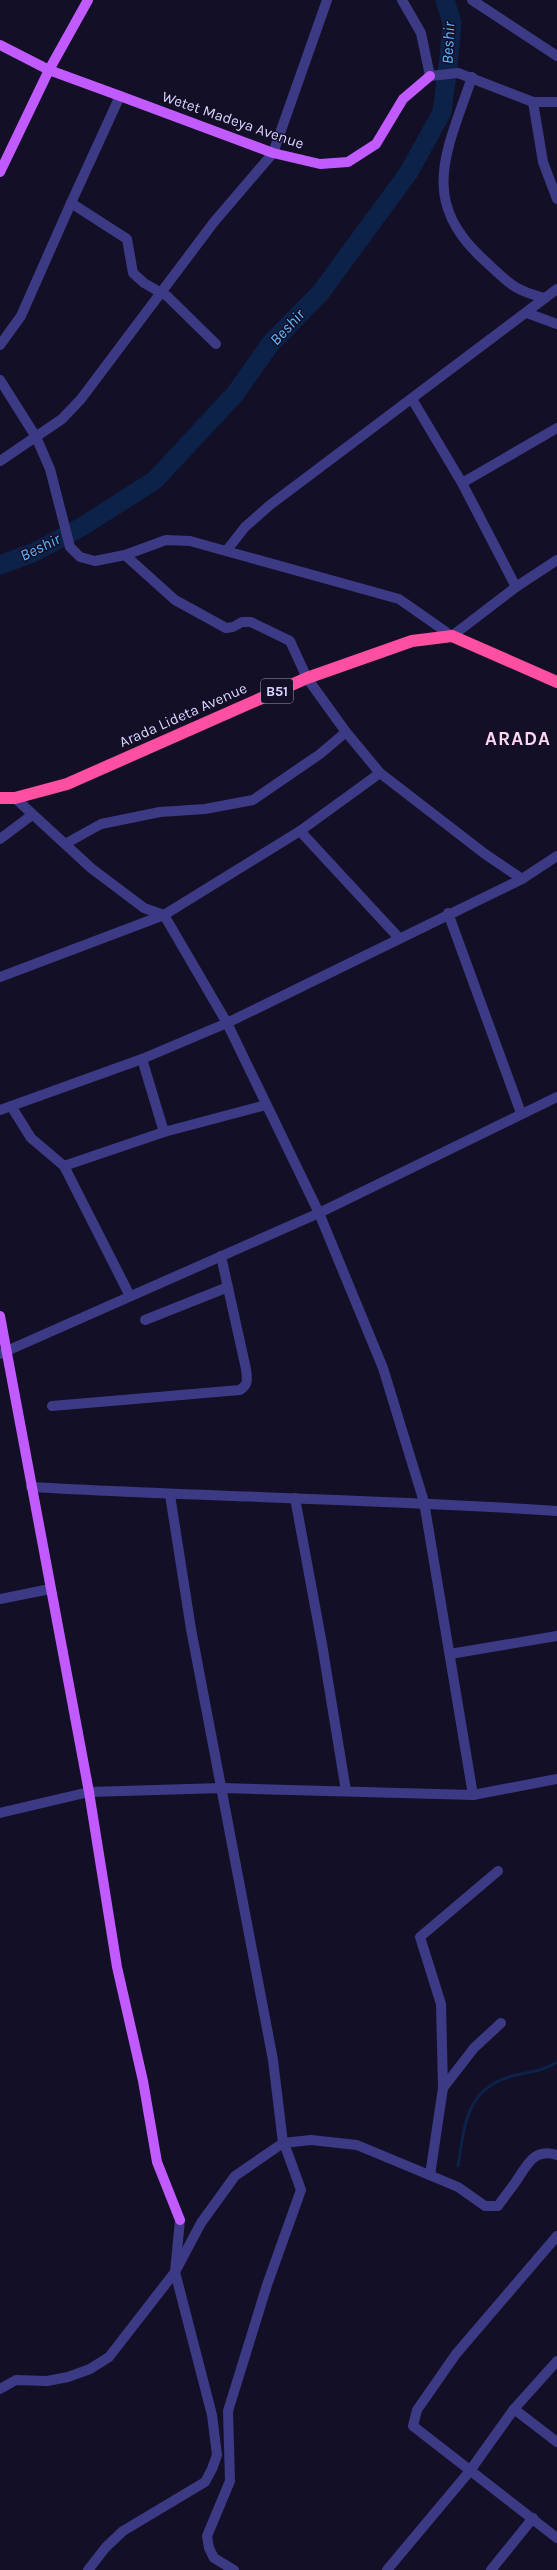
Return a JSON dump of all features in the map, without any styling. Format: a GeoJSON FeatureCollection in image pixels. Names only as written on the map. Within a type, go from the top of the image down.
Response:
{"type":"FeatureCollection","features":[{"type":"Feature","properties":{"kind":"highway","name":"Arada Lideta Avenue"},"geometry":{"type":"LineString","coordinates":[[0,798],[15,798],[68,784],[307,678],[400,644],[452,636]]}},
{"type":"Feature","properties":{"kind":"highway"},"geometry":{"type":"LineString","coordinates":[[452,636],[557,682]]}},
{"type":"Feature","properties":{"kind":"main road"},"geometry":{"type":"LineString","coordinates":[[0,172],[49,70],[88,0]]}},
{"type":"Feature","properties":{"kind":"main road","name":"Wetet Madeya Avenue"},"geometry":{"type":"LineString","coordinates":[[0,45],[49,70],[273,153],[320,164],[348,162],[376,144],[402,99],[435,75]]}},
{"type":"Feature","properties":{"kind":"main road"},"geometry":{"type":"LineString","coordinates":[[0,1316],[4,1352],[89,1792],[117,1967],[143,2081],[157,2162],[180,2220]]}},
{"type":"Feature","properties":{"kind":"street"},"geometry":{"type":"LineString","coordinates":[[0,461],[62,419],[81,399],[159,293],[214,222],[273,153],[327,0]]}},
{"type":"Feature","properties":{"kind":"street"},"geometry":{"type":"LineString","coordinates":[[402,0],[421,33],[435,75],[458,73],[472,77],[533,102],[557,102]]}},
{"type":"Feature","properties":{"kind":"street"},"geometry":{"type":"LineString","coordinates":[[472,0],[557,56]]}},
{"type":"Feature","properties":{"kind":"street"},"geometry":{"type":"LineString","coordinates":[[472,77],[443,168],[444,199],[453,223],[475,252],[508,282],[522,292],[545,298]]}},
{"type":"Feature","properties":{"kind":"street"},"geometry":{"type":"LineString","coordinates":[[0,345],[20,316],[120,96]]}},
{"type":"Feature","properties":{"kind":"street"},"geometry":{"type":"LineString","coordinates":[[533,102],[543,162],[557,199]]}},
{"type":"Feature","properties":{"kind":"street"},"geometry":{"type":"LineString","coordinates":[[71,204],[127,239],[133,273],[159,293],[167,296],[216,344]]}},
{"type":"Feature","properties":{"kind":"street"},"geometry":{"type":"LineString","coordinates":[[227,550],[245,527],[270,505],[557,288]]}},
{"type":"Feature","properties":{"kind":"street"},"geometry":{"type":"LineString","coordinates":[[527,312],[557,324]]}},
{"type":"Feature","properties":{"kind":"street"},"geometry":{"type":"LineString","coordinates":[[0,380],[36,437],[50,470],[70,547],[80,557],[89,560],[125,555],[166,540],[190,540],[399,599],[452,636],[516,587],[557,560]]}},
{"type":"Feature","properties":{"kind":"street"},"geometry":{"type":"LineString","coordinates":[[412,399],[462,483],[516,587]]}},
{"type":"Feature","properties":{"kind":"street"},"geometry":{"type":"LineString","coordinates":[[462,483],[557,428]]}},
{"type":"Feature","properties":{"kind":"street"},"geometry":{"type":"LineString","coordinates":[[125,555],[175,600],[226,628],[233,627],[242,622],[251,622],[286,638],[294,646],[307,678],[346,732],[380,773],[485,854],[522,879]]}},
{"type":"Feature","properties":{"kind":"street"},"geometry":{"type":"LineString","coordinates":[[65,844],[88,830],[107,823],[160,812],[205,809],[253,800],[320,754],[346,732]]}},
{"type":"Feature","properties":{"kind":"street"},"geometry":{"type":"LineString","coordinates":[[0,977],[164,915],[300,831],[380,773]]}},
{"type":"Feature","properties":{"kind":"street"},"geometry":{"type":"LineString","coordinates":[[15,798],[91,868],[144,908],[164,915],[227,1023],[319,1213],[383,1368],[424,1502],[473,1795]]}},
{"type":"Feature","properties":{"kind":"street"},"geometry":{"type":"LineString","coordinates":[[0,839],[32,815]]}},
{"type":"Feature","properties":{"kind":"street"},"geometry":{"type":"LineString","coordinates":[[300,831],[399,938]]}},
{"type":"Feature","properties":{"kind":"street"},"geometry":{"type":"LineString","coordinates":[[0,1110],[142,1058],[227,1023],[522,879],[557,856]]}},
{"type":"Feature","properties":{"kind":"street"},"geometry":{"type":"LineString","coordinates":[[448,914],[522,1113]]}},
{"type":"Feature","properties":{"kind":"street"},"geometry":{"type":"LineString","coordinates":[[142,1058],[164,1132]]}},
{"type":"Feature","properties":{"kind":"street"},"geometry":{"type":"LineString","coordinates":[[4,1352],[319,1213],[557,1097]]}},
{"type":"Feature","properties":{"kind":"street"},"geometry":{"type":"LineString","coordinates":[[64,1166],[164,1132],[266,1105]]}},
{"type":"Feature","properties":{"kind":"street"},"geometry":{"type":"LineString","coordinates":[[12,1106],[32,1138],[64,1166],[130,1296]]}},
{"type":"Feature","properties":{"kind":"street"},"geometry":{"type":"LineString","coordinates":[[52,1406],[240,1390],[248,1382],[221,1256]]}},
{"type":"Feature","properties":{"kind":"street"},"geometry":{"type":"LineString","coordinates":[[145,1320],[228,1287]]}},
{"type":"Feature","properties":{"kind":"street"},"geometry":{"type":"LineString","coordinates":[[31,1488],[170,1495],[424,1502],[557,1511]]}},
{"type":"Feature","properties":{"kind":"street"},"geometry":{"type":"LineString","coordinates":[[170,1495],[191,1629],[274,2060],[284,2143],[301,2190],[267,2285],[228,2411],[230,2481],[207,2536],[209,2548],[214,2558],[234,2570]]}},
{"type":"Feature","properties":{"kind":"street"},"geometry":{"type":"LineString","coordinates":[[295,1498],[322,1644],[346,1791]]}},
{"type":"Feature","properties":{"kind":"street"},"geometry":{"type":"LineString","coordinates":[[0,1599],[50,1589]]}},
{"type":"Feature","properties":{"kind":"street"},"geometry":{"type":"LineString","coordinates":[[450,1654],[557,1636]]}},
{"type":"Feature","properties":{"kind":"street"},"geometry":{"type":"LineString","coordinates":[[0,1813],[89,1792],[222,1788],[473,1795],[557,1779]]}},
{"type":"Feature","properties":{"kind":"street"},"geometry":{"type":"LineString","coordinates":[[430,2175],[443,2088],[441,2004],[420,1937],[498,1871]]}},
{"type":"Feature","properties":{"kind":"street"},"geometry":{"type":"LineString","coordinates":[[443,2088],[474,2048],[501,2023]]}},
{"type":"Feature","properties":{"kind":"street"},"geometry":{"type":"LineString","coordinates":[[0,2389],[16,2380],[47,2381],[68,2376],[90,2369],[109,2357],[175,2272],[201,2224],[235,2176],[284,2143],[311,2140],[357,2145],[458,2187],[485,2206],[498,2206],[518,2180],[523,2168],[536,2154],[547,2151],[557,2154]]}},
{"type":"Feature","properties":{"kind":"street"},"geometry":{"type":"LineString","coordinates":[[88,2570],[106,2547],[123,2531],[205,2482],[217,2455],[212,2415],[175,2272],[180,2220]]}},
{"type":"Feature","properties":{"kind":"street"},"geometry":{"type":"LineString","coordinates":[[557,2236],[456,2354],[417,2410],[413,2426],[469,2472],[533,2518],[557,2538]]}},
{"type":"Feature","properties":{"kind":"street"},"geometry":{"type":"LineString","coordinates":[[387,2570],[469,2472],[514,2409],[557,2361]]}},
{"type":"Feature","properties":{"kind":"street"},"geometry":{"type":"LineString","coordinates":[[514,2409],[557,2442]]}},
{"type":"Feature","properties":{"kind":"street"},"geometry":{"type":"LineString","coordinates":[[491,2570],[533,2518]]}},
{"type":"Feature","properties":{"kind":"waterway","name":"Beshir"},"geometry":{"type":"LineString","coordinates":[[0,565],[35,552],[83,526],[155,480],[235,394],[271,343],[321,292],[409,172],[442,112],[452,23],[445,0]]}},
{"type":"Feature","properties":{"kind":"waterway"},"geometry":{"type":"LineString","coordinates":[[458,2166],[466,2121],[471,2108],[478,2097],[487,2088],[499,2081],[516,2075],[532,2072],[557,2062]]}},
{"type":"Feature","properties":{"kind":"district","name":"ARADA"},"geometry":{"type":"Point","coordinates":[518,739]}}]}
